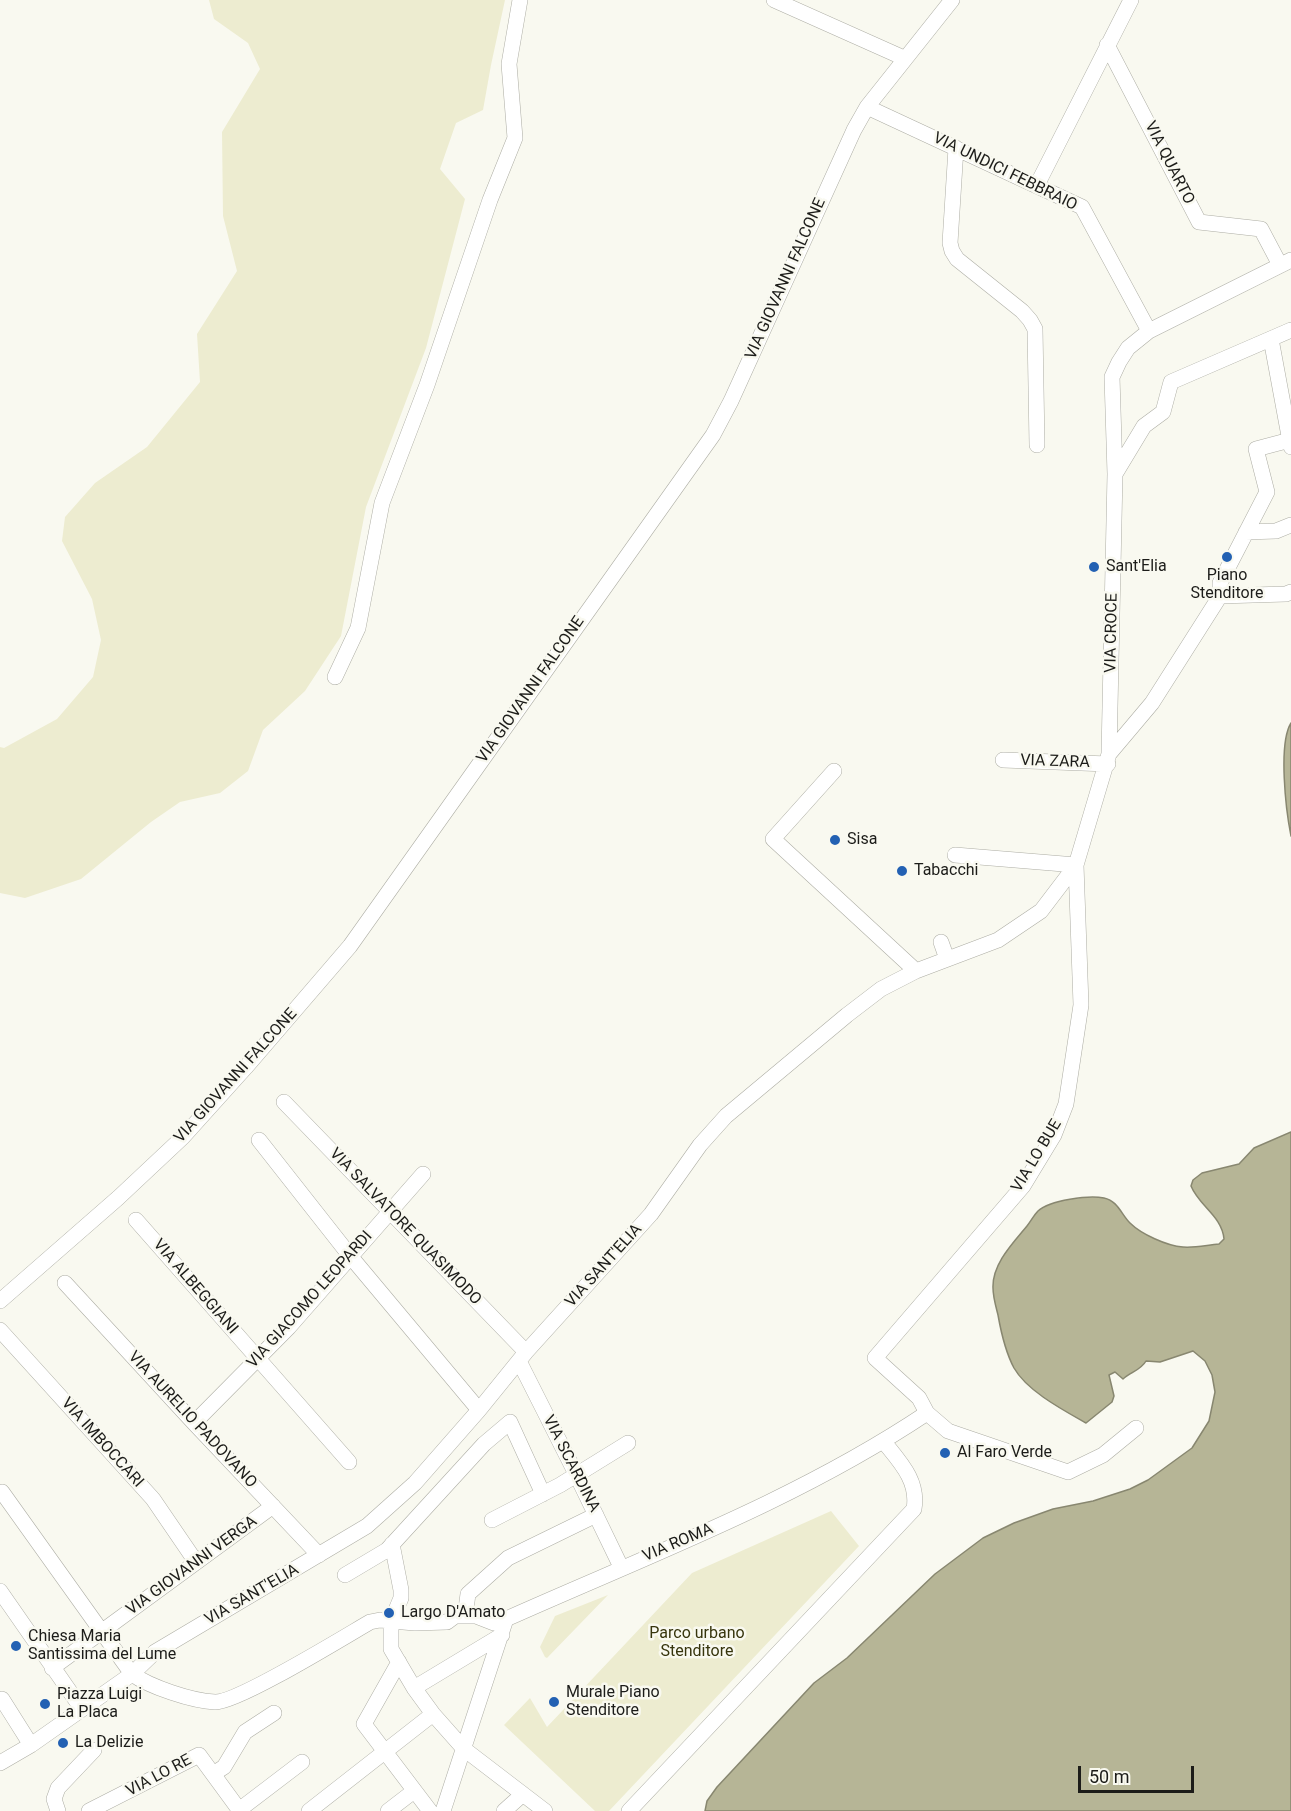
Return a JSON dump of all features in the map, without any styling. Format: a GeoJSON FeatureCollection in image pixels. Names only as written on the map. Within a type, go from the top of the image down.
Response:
{"type":"FeatureCollection","features":[{"type":"Feature","properties":{"kind":"street"},"geometry":{"type":"LineString","coordinates":[[335,677],[358,628],[382,503],[427,385],[490,200],[515,138],[509,64],[520,0]]}},
{"type":"Feature","properties":{"kind":"street"},"geometry":{"type":"LineString","coordinates":[[774,0],[904,58]]}},
{"type":"Feature","properties":{"kind":"street","name":"VIA GIOVANNI FALCONE"},"geometry":{"type":"LineString","coordinates":[[0,1301],[183,1137],[350,946],[713,435],[731,401],[854,130],[867,107],[952,0]]}},
{"type":"Feature","properties":{"kind":"street"},"geometry":{"type":"LineString","coordinates":[[1037,185],[1131,0]]}},
{"type":"Feature","properties":{"kind":"street","name":"VIA QUARTO"},"geometry":{"type":"LineString","coordinates":[[1107,45],[1199,222],[1261,229],[1285,263]]}},
{"type":"Feature","properties":{"kind":"street","name":"VIA UNDICI FEBBRAIO"},"geometry":{"type":"LineString","coordinates":[[867,107],[1082,207],[1149,331]]}},
{"type":"Feature","properties":{"kind":"street"},"geometry":{"type":"LineString","coordinates":[[956,148],[950,243],[952,251],[957,259],[1022,311],[1035,329],[1037,446]]}},
{"type":"Feature","properties":{"kind":"street"},"geometry":{"type":"LineString","coordinates":[[1149,331],[1285,263]]}},
{"type":"Feature","properties":{"kind":"street"},"geometry":{"type":"LineString","coordinates":[[1115,474],[1144,426],[1163,412],[1172,382],[1291,330]]}},
{"type":"Feature","properties":{"kind":"street","name":"VIA CROCE"},"geometry":{"type":"LineString","coordinates":[[1076,866],[1108,759],[1115,474],[1112,377],[1128,348],[1149,331]]}},
{"type":"Feature","properties":{"kind":"street"},"geometry":{"type":"LineString","coordinates":[[1108,759],[1152,703],[1220,596],[1220,583],[1267,492],[1256,449],[1291,444],[1271,339]]}},
{"type":"Feature","properties":{"kind":"street"},"geometry":{"type":"LineString","coordinates":[[1246,532],[1276,531],[1291,525]]}},
{"type":"Feature","properties":{"kind":"street"},"geometry":{"type":"LineString","coordinates":[[1220,596],[1291,592]]}},
{"type":"Feature","properties":{"kind":"street","name":"VIA ZARA"},"geometry":{"type":"LineString","coordinates":[[1003,760],[1108,759]]}},
{"type":"Feature","properties":{"kind":"street"},"geometry":{"type":"LineString","coordinates":[[834,771],[773,839],[916,970]]}},
{"type":"Feature","properties":{"kind":"street"},"geometry":{"type":"LineString","coordinates":[[955,855],[1076,866]]}},
{"type":"Feature","properties":{"kind":"street","name":"VIA SANT'ELIA"},"geometry":{"type":"LineString","coordinates":[[0,1763],[31,1745],[132,1674],[155,1652],[367,1526],[415,1483],[522,1357],[651,1214],[700,1145],[726,1116],[881,989],[916,970],[998,940],[1041,911],[1076,866]]}},
{"type":"Feature","properties":{"kind":"street","name":"VIA LO BUE"},"geometry":{"type":"LineString","coordinates":[[927,1413],[919,1398],[875,1358],[1023,1186],[1054,1135],[1066,1104],[1081,1005],[1076,866]]}},
{"type":"Feature","properties":{"kind":"street"},"geometry":{"type":"LineString","coordinates":[[941,942],[947,959]]}},
{"type":"Feature","properties":{"kind":"street","name":"VIA SALVATORE QUASIMODO"},"geometry":{"type":"LineString","coordinates":[[284,1102],[390,1212],[522,1357]]}},
{"type":"Feature","properties":{"kind":"street"},"geometry":{"type":"LineString","coordinates":[[259,1140],[351,1257],[479,1410]]}},
{"type":"Feature","properties":{"kind":"street","name":"VIA GIACOMO LEOPARDI"},"geometry":{"type":"LineString","coordinates":[[194,1423],[258,1359],[423,1174]]}},
{"type":"Feature","properties":{"kind":"street","name":"VIA ALBEGGIANI"},"geometry":{"type":"LineString","coordinates":[[136,1220],[349,1462]]}},
{"type":"Feature","properties":{"kind":"street","name":"VIA AURELIO PADOVANO"},"geometry":{"type":"LineString","coordinates":[[66,1283],[319,1555]]}},
{"type":"Feature","properties":{"kind":"street","name":"VIA IMBOCCARI"},"geometry":{"type":"LineString","coordinates":[[0,1330],[153,1499],[196,1562]]}},
{"type":"Feature","properties":{"kind":"street","name":"VIA SCARDINA"},"geometry":{"type":"LineString","coordinates":[[522,1357],[621,1568]]}},
{"type":"Feature","properties":{"kind":"street"},"geometry":{"type":"LineString","coordinates":[[927,1413],[948,1431],[1068,1472],[1103,1455],[1136,1428]]}},
{"type":"Feature","properties":{"kind":"street","name":"VIA ROMA"},"geometry":{"type":"LineString","coordinates":[[132,1674],[144,1683],[181,1695],[215,1702],[231,1698],[256,1686],[370,1622],[447,1622],[455,1616],[476,1616],[494,1623],[731,1521],[805,1486],[884,1442],[927,1413]]}},
{"type":"Feature","properties":{"kind":"street"},"geometry":{"type":"LineString","coordinates":[[345,1575],[387,1550],[484,1444],[510,1422],[543,1494]]}},
{"type":"Feature","properties":{"kind":"street"},"geometry":{"type":"LineString","coordinates":[[629,1811],[914,1509],[916,1499],[908,1473],[884,1442]]}},
{"type":"Feature","properties":{"kind":"street"},"geometry":{"type":"LineString","coordinates":[[492,1520],[560,1485],[628,1443]]}},
{"type":"Feature","properties":{"kind":"street"},"geometry":{"type":"LineString","coordinates":[[2,1492],[132,1674]]}},
{"type":"Feature","properties":{"kind":"street","name":"VIA GIOVANNI VERGA"},"geometry":{"type":"LineString","coordinates":[[52,1668],[273,1506]]}},
{"type":"Feature","properties":{"kind":"street"},"geometry":{"type":"LineString","coordinates":[[455,1616],[466,1609],[468,1593],[508,1558],[596,1515]]}},
{"type":"Feature","properties":{"kind":"street"},"geometry":{"type":"LineString","coordinates":[[393,1544],[401,1590],[391,1622],[391,1649],[414,1688],[464,1749],[545,1811]]}},
{"type":"Feature","properties":{"kind":"street"},"geometry":{"type":"LineString","coordinates":[[0,1591],[82,1709]]}},
{"type":"Feature","properties":{"kind":"street"},"geometry":{"type":"LineString","coordinates":[[443,1811],[506,1619]]}},
{"type":"Feature","properties":{"kind":"street"},"geometry":{"type":"LineString","coordinates":[[414,1688],[501,1635]]}},
{"type":"Feature","properties":{"kind":"street"},"geometry":{"type":"LineString","coordinates":[[399,1662],[364,1724],[430,1811]]}},
{"type":"Feature","properties":{"kind":"street"},"geometry":{"type":"LineString","coordinates":[[2,1699],[31,1745]]}},
{"type":"Feature","properties":{"kind":"street"},"geometry":{"type":"LineString","coordinates":[[213,1774],[224,1767],[245,1732],[273,1713]]}},
{"type":"Feature","properties":{"kind":"street"},"geometry":{"type":"LineString","coordinates":[[309,1811],[433,1714]]}},
{"type":"Feature","properties":{"kind":"street"},"geometry":{"type":"LineString","coordinates":[[58,1811],[54,1798],[58,1788],[94,1750]]}},
{"type":"Feature","properties":{"kind":"street","name":"VIA LO RE"},"geometry":{"type":"LineString","coordinates":[[89,1811],[199,1755],[240,1811]]}},
{"type":"Feature","properties":{"kind":"street"},"geometry":{"type":"LineString","coordinates":[[240,1811],[302,1762]]}},
{"type":"Feature","properties":{"kind":"street"},"geometry":{"type":"LineString","coordinates":[[388,1811],[414,1791]]}},
{"type":"Feature","properties":{"kind":"street"},"geometry":{"type":"LineString","coordinates":[[504,1811],[523,1794]]}},
{"type":"Feature","properties":{"kind":"green space"},"geometry":{"type":"Polygon","coordinates":[[[209,0],[505,0],[483,110],[456,123],[440,169],[465,199],[426,348],[366,507],[341,636],[305,691],[263,730],[248,771],[220,793],[180,802],[151,822],[81,879],[25,898],[0,893],[0,747],[4,748],[57,719],[93,677],[101,640],[92,599],[62,541],[65,517],[95,483],[147,447],[200,382],[197,334],[237,271],[223,216],[222,132],[260,69],[248,43],[214,19],[209,0]]]}},
{"type":"Feature","properties":{"kind":"green space","name":"Parco urbano Stenditore"},"geometry":{"type":"Polygon","coordinates":[[[831,1511],[859,1546],[609,1811],[595,1811],[504,1725],[530,1698],[547,1727],[692,1573],[831,1511]]]}},
{"type":"Feature","properties":{"kind":"green space"},"geometry":{"type":"Polygon","coordinates":[[[608,1595],[547,1658],[545,1657],[540,1647],[555,1616],[608,1595]]]}},
{"type":"Feature","properties":{"kind":"shaded area"},"geometry":{"type":"Polygon","coordinates":[[[1291,723],[1291,836],[1285,795],[1284,761],[1287,733],[1291,723]]]}},
{"type":"Feature","properties":{"kind":"shaded area"},"geometry":{"type":"Polygon","coordinates":[[[1291,1132],[1291,1811],[705,1811],[707,1801],[717,1787],[814,1683],[847,1658],[935,1574],[983,1538],[1014,1523],[1053,1509],[1093,1501],[1130,1489],[1148,1480],[1192,1448],[1209,1421],[1215,1392],[1212,1375],[1205,1361],[1193,1351],[1160,1362],[1146,1361],[1123,1379],[1115,1372],[1109,1375],[1114,1396],[1112,1402],[1086,1423],[1036,1392],[1020,1376],[1011,1362],[1004,1342],[993,1288],[996,1271],[1004,1254],[1037,1213],[1044,1207],[1060,1201],[1104,1198],[1116,1205],[1135,1227],[1162,1242],[1188,1247],[1219,1244],[1224,1239],[1222,1231],[1215,1217],[1191,1186],[1193,1180],[1202,1173],[1239,1164],[1254,1148],[1291,1132]]]}},
{"type":"Feature","properties":{"kind":"place","name":"Piano Stenditore"},"geometry":{"type":"Point","coordinates":[1227,557]}},
{"type":"Feature","properties":{"kind":"place","name":"Sant'Elia"},"geometry":{"type":"Point","coordinates":[1094,567]}},
{"type":"Feature","properties":{"kind":"place","name":"Sisa"},"geometry":{"type":"Point","coordinates":[835,840]}},
{"type":"Feature","properties":{"kind":"place","name":"Tabacchi"},"geometry":{"type":"Point","coordinates":[902,871]}},
{"type":"Feature","properties":{"kind":"place","name":"Al Faro Verde"},"geometry":{"type":"Point","coordinates":[945,1453]}},
{"type":"Feature","properties":{"kind":"place","name":"Largo D'Amato"},"geometry":{"type":"Point","coordinates":[389,1613]}},
{"type":"Feature","properties":{"kind":"place","name":"Chiesa Maria Santissima del Lume"},"geometry":{"type":"Point","coordinates":[16,1646]}},
{"type":"Feature","properties":{"kind":"place","name":"Murale Piano Stenditore"},"geometry":{"type":"Point","coordinates":[554,1702]}},
{"type":"Feature","properties":{"kind":"place","name":"Piazza Luigi La Placa"},"geometry":{"type":"Point","coordinates":[45,1704]}},
{"type":"Feature","properties":{"kind":"place","name":"La Delizie"},"geometry":{"type":"Point","coordinates":[63,1743]}}]}
